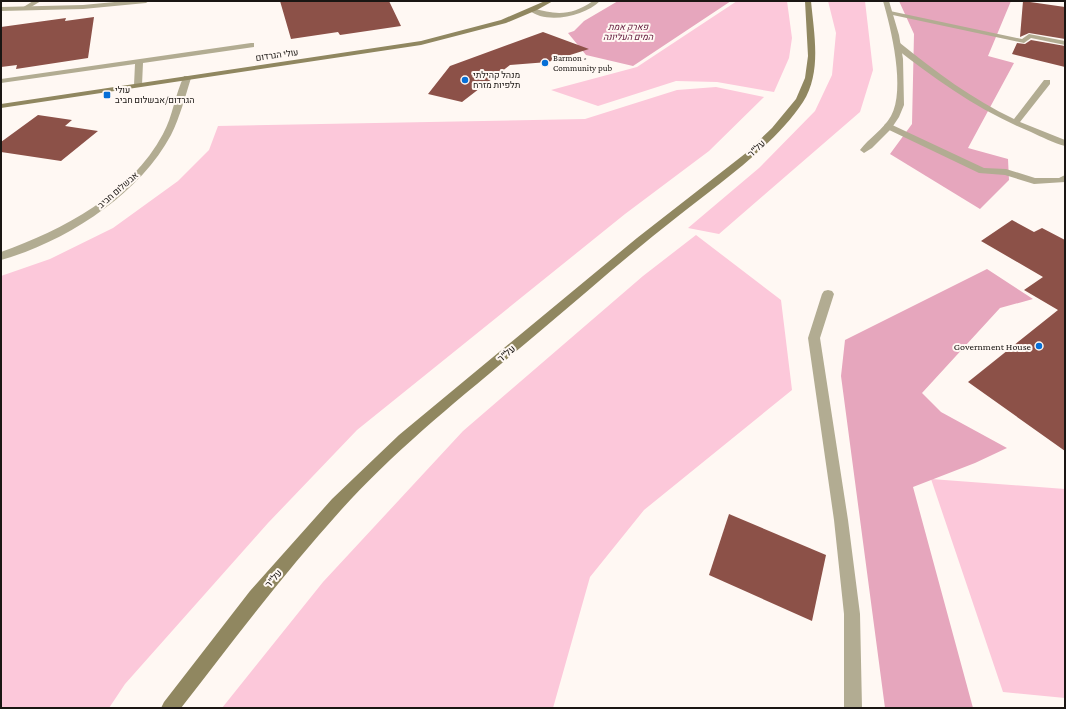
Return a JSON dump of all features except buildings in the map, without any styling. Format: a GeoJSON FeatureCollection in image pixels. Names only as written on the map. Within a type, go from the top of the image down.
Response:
{"type":"FeatureCollection","features":[{"type":"Feature","properties":{"kind":"street"},"geometry":{"type":"LineString","coordinates":[[24,9],[38,1]]}},
{"type":"Feature","properties":{"kind":"street"},"geometry":{"type":"LineString","coordinates":[[1,9],[83,7],[146,1]]}},
{"type":"Feature","properties":{"kind":"street","name":"עולי הגרדום"},"geometry":{"type":"LineString","coordinates":[[1,106],[421,43],[490,26],[532,10],[550,1]]}},
{"type":"Feature","properties":{"kind":"street"},"geometry":{"type":"LineString","coordinates":[[532,10],[539,14],[567,14],[579,12],[597,1]]}},
{"type":"Feature","properties":{"kind":"street","name":"על\"ר"},"geometry":{"type":"LineString","coordinates":[[170,708],[256,597],[298,548],[337,504],[404,439],[641,240],[748,155],[775,130],[800,100],[809,78],[812,56],[808,1]]}},
{"type":"Feature","properties":{"kind":"street"},"geometry":{"type":"LineString","coordinates":[[864,150],[878,138],[899,109],[901,74],[897,45],[886,1]]}},
{"type":"Feature","properties":{"kind":"street"},"geometry":{"type":"LineString","coordinates":[[890,13],[1024,41],[1029,36],[1065,43]]}},
{"type":"Feature","properties":{"kind":"street"},"geometry":{"type":"LineString","coordinates":[[1,81],[251,45]]}},
{"type":"Feature","properties":{"kind":"street"},"geometry":{"type":"LineString","coordinates":[[897,45],[976,102],[1015,124],[1065,143]]}},
{"type":"Feature","properties":{"kind":"street"},"geometry":{"type":"LineString","coordinates":[[138,85],[139,61]]}},
{"type":"Feature","properties":{"kind":"street","name":"אבשלום חביב"},"geometry":{"type":"LineString","coordinates":[[1,256],[45,238],[77,222],[101,207],[119,192],[154,155],[164,140],[170,128],[188,78]]}},
{"type":"Feature","properties":{"kind":"street"},"geometry":{"type":"LineString","coordinates":[[1015,124],[1047,82]]}},
{"type":"Feature","properties":{"kind":"street"},"geometry":{"type":"LineString","coordinates":[[888,126],[982,170],[1006,172],[1034,181],[1061,181],[1065,178]]}},
{"type":"Feature","properties":{"kind":"street"},"geometry":{"type":"LineString","coordinates":[[828,294],[814,338],[841,520],[852,614],[853,708]]}},
{"type":"Feature","properties":{"kind":"shaded area"},"geometry":{"type":"Polygon","coordinates":[[[737,1],[787,1],[792,38],[789,58],[774,92],[717,82],[676,81],[598,106],[551,90],[637,67],[737,1]]]}},
{"type":"Feature","properties":{"kind":"shaded area"},"geometry":{"type":"Polygon","coordinates":[[[828,1],[865,1],[873,70],[860,112],[719,234],[688,228],[759,168],[815,111],[832,75],[836,33],[828,1]]]}},
{"type":"Feature","properties":{"kind":"shaded area"},"geometry":{"type":"Polygon","coordinates":[[[716,87],[764,97],[709,151],[625,214],[357,430],[268,523],[125,684],[109,708],[1,708],[1,276],[50,259],[113,228],[178,181],[209,150],[218,126],[585,119],[677,90],[716,87]]]}},
{"type":"Feature","properties":{"kind":"shaded area"},"geometry":{"type":"Polygon","coordinates":[[[696,235],[781,300],[792,390],[644,510],[590,577],[553,708],[222,708],[323,582],[463,431],[643,276],[696,235]]]}},
{"type":"Feature","properties":{"kind":"shaded area"},"geometry":{"type":"Polygon","coordinates":[[[931,479],[1065,489],[1065,698],[1003,692],[931,479]]]}},
{"type":"Feature","properties":{"kind":"green space","name":"פארק אמת המים העליונה"},"geometry":{"type":"Polygon","coordinates":[[[618,1],[731,1],[633,66],[586,55],[568,33],[574,31],[584,21],[618,1]]]}},
{"type":"Feature","properties":{"kind":"green space"},"geometry":{"type":"Polygon","coordinates":[[[899,1],[1011,1],[988,56],[1014,63],[968,148],[1008,159],[1009,180],[980,209],[890,154],[912,124],[914,34],[899,1]]]}},
{"type":"Feature","properties":{"kind":"green space"},"geometry":{"type":"Polygon","coordinates":[[[987,269],[1033,299],[1000,308],[922,393],[941,412],[1007,448],[975,463],[913,487],[973,708],[885,708],[841,376],[845,340],[987,269]]]}},
{"type":"Feature","properties":{"kind":"place","name":"Barmon - Community pub"},"geometry":{"type":"Point","coordinates":[545,63]}},
{"type":"Feature","properties":{"kind":"place","name":"מנהל קהילתי תלפיות מזרח"},"geometry":{"type":"Point","coordinates":[465,80]}},
{"type":"Feature","properties":{"kind":"place","name":"עולי הגרדום/אבשלום חביב"},"geometry":{"type":"Point","coordinates":[107,95]}},
{"type":"Feature","properties":{"kind":"place","name":"Government House"},"geometry":{"type":"Point","coordinates":[1039,346]}}]}
